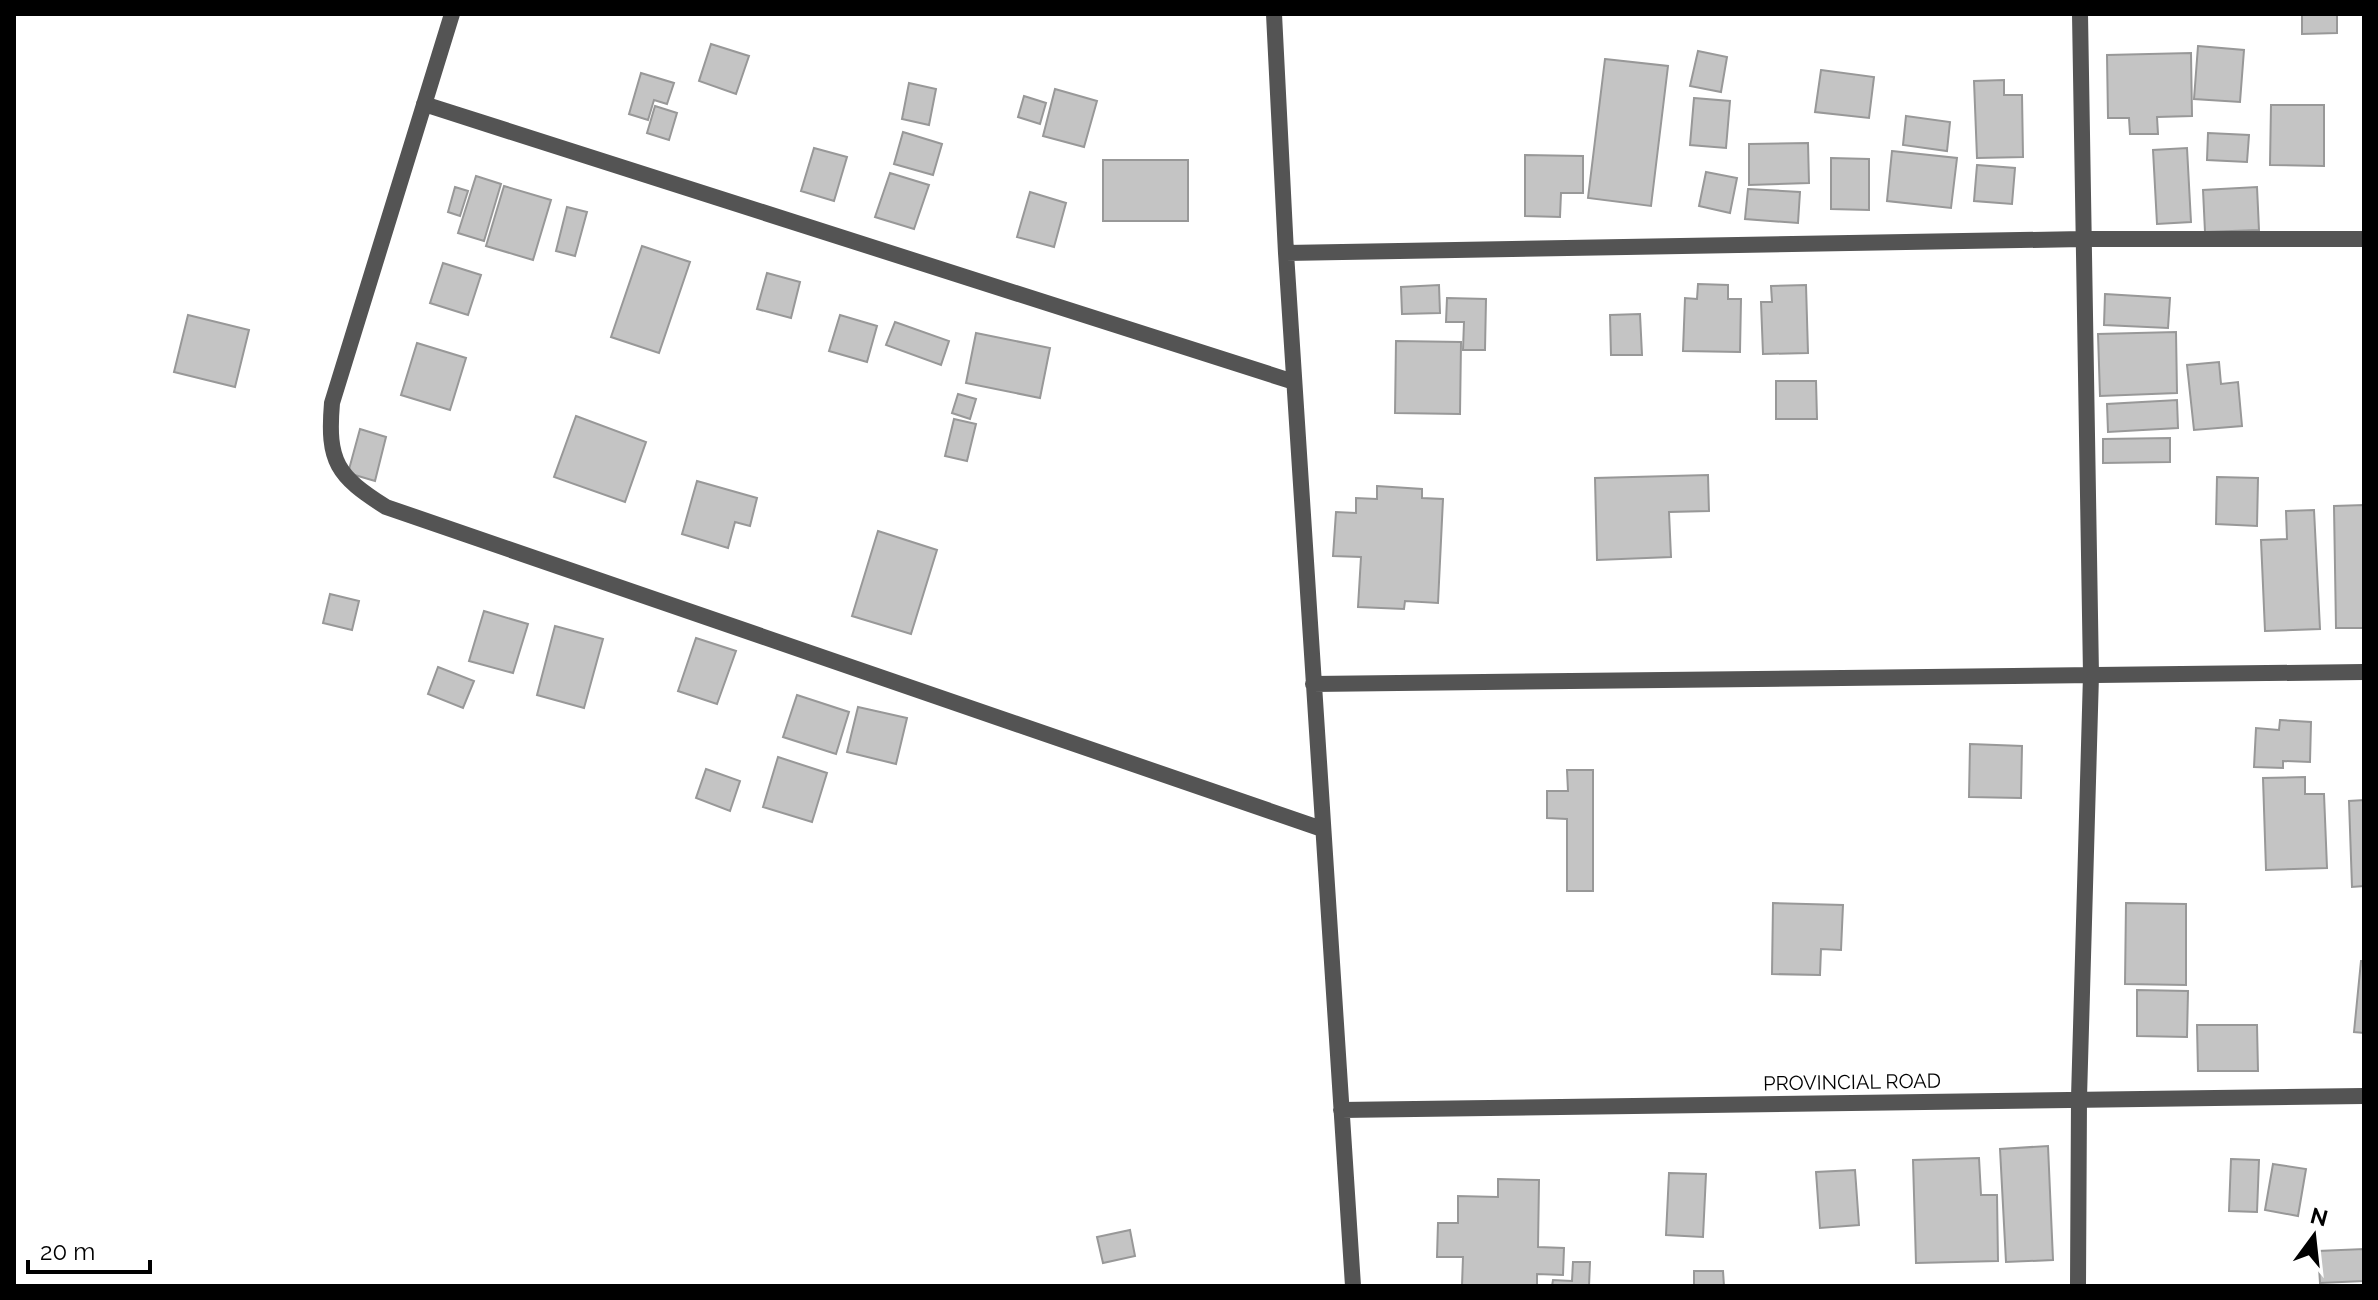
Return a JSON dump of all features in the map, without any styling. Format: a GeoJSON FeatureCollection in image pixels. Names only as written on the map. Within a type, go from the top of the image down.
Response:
{"type":"FeatureCollection","features":[{"type":"Feature","properties":{"kind":"street"},"geometry":{"type":"LineString","coordinates":[[452,14],[332,403],[329,434],[334,462],[349,484],[386,507],[1322,829]]}},
{"type":"Feature","properties":{"kind":"street"},"geometry":{"type":"LineString","coordinates":[[1274,14],[1294,382],[1353,1286]]}},
{"type":"Feature","properties":{"kind":"street"},"geometry":{"type":"LineString","coordinates":[[2078,1286],[2079,1098],[2091,675],[2080,14]]}},
{"type":"Feature","properties":{"kind":"street"},"geometry":{"type":"LineString","coordinates":[[424,104],[1294,382]]}},
{"type":"Feature","properties":{"kind":"street"},"geometry":{"type":"LineString","coordinates":[[1286,253],[2083,239],[2364,239]]}},
{"type":"Feature","properties":{"kind":"street"},"geometry":{"type":"LineString","coordinates":[[1313,684],[2364,672]]}},
{"type":"Feature","properties":{"kind":"street","name":"PROVINCIAL ROAD"},"geometry":{"type":"LineString","coordinates":[[1341,1110],[2364,1096]]}},
{"type":"Feature","properties":{"kind":"building"},"geometry":{"type":"Polygon","coordinates":[[[2302,14],[2337,14],[2337,33],[2302,34],[2302,14]]]}},
{"type":"Feature","properties":{"kind":"building"},"geometry":{"type":"Polygon","coordinates":[[[711,44],[749,56],[736,94],[699,81],[711,44]]]}},
{"type":"Feature","properties":{"kind":"building"},"geometry":{"type":"Polygon","coordinates":[[[2198,46],[2244,50],[2240,102],[2194,99],[2198,46]]]}},
{"type":"Feature","properties":{"kind":"building"},"geometry":{"type":"Polygon","coordinates":[[[1698,51],[1727,57],[1721,92],[1690,86],[1698,51]]]}},
{"type":"Feature","properties":{"kind":"building"},"geometry":{"type":"Polygon","coordinates":[[[2191,53],[2192,116],[2157,117],[2158,134],[2130,134],[2129,118],[2108,118],[2107,55],[2191,53]]]}},
{"type":"Feature","properties":{"kind":"building"},"geometry":{"type":"Polygon","coordinates":[[[1605,59],[1668,66],[1651,206],[1588,198],[1605,59]]]}},
{"type":"Feature","properties":{"kind":"building"},"geometry":{"type":"Polygon","coordinates":[[[1821,70],[1874,77],[1869,118],[1815,112],[1821,70]]]}},
{"type":"Feature","properties":{"kind":"building"},"geometry":{"type":"Polygon","coordinates":[[[641,73],[674,83],[667,104],[654,100],[648,120],[629,114],[641,73]]]}},
{"type":"Feature","properties":{"kind":"building"},"geometry":{"type":"Polygon","coordinates":[[[2004,80],[2004,95],[2022,95],[2023,157],[1977,158],[1974,81],[2004,80]]]}},
{"type":"Feature","properties":{"kind":"building"},"geometry":{"type":"Polygon","coordinates":[[[909,83],[936,89],[929,125],[902,119],[909,83]]]}},
{"type":"Feature","properties":{"kind":"building"},"geometry":{"type":"Polygon","coordinates":[[[1055,89],[1097,101],[1084,147],[1043,136],[1055,89]]]}},
{"type":"Feature","properties":{"kind":"building"},"geometry":{"type":"Polygon","coordinates":[[[1024,96],[1046,103],[1040,124],[1018,117],[1024,96]]]}},
{"type":"Feature","properties":{"kind":"building"},"geometry":{"type":"Polygon","coordinates":[[[1694,98],[1730,101],[1726,148],[1690,145],[1694,98]]]}},
{"type":"Feature","properties":{"kind":"building"},"geometry":{"type":"Polygon","coordinates":[[[2271,105],[2324,105],[2324,166],[2270,165],[2271,105]]]}},
{"type":"Feature","properties":{"kind":"building"},"geometry":{"type":"Polygon","coordinates":[[[655,106],[677,113],[669,140],[647,133],[655,106]]]}},
{"type":"Feature","properties":{"kind":"building"},"geometry":{"type":"Polygon","coordinates":[[[1906,116],[1950,122],[1947,151],[1903,145],[1906,116]]]}},
{"type":"Feature","properties":{"kind":"building"},"geometry":{"type":"Polygon","coordinates":[[[903,132],[942,144],[933,175],[894,164],[903,132]]]}},
{"type":"Feature","properties":{"kind":"building"},"geometry":{"type":"Polygon","coordinates":[[[2208,133],[2249,135],[2247,162],[2207,160],[2208,133]]]}},
{"type":"Feature","properties":{"kind":"building"},"geometry":{"type":"Polygon","coordinates":[[[1808,143],[1809,183],[1749,185],[1749,144],[1808,143]]]}},
{"type":"Feature","properties":{"kind":"building"},"geometry":{"type":"Polygon","coordinates":[[[814,148],[847,157],[834,201],[801,191],[814,148]]]}},
{"type":"Feature","properties":{"kind":"building"},"geometry":{"type":"Polygon","coordinates":[[[2187,148],[2191,222],[2157,224],[2153,150],[2187,148]]]}},
{"type":"Feature","properties":{"kind":"building"},"geometry":{"type":"Polygon","coordinates":[[[1892,151],[1957,158],[1951,208],[1887,201],[1892,151]]]}},
{"type":"Feature","properties":{"kind":"building"},"geometry":{"type":"Polygon","coordinates":[[[1525,155],[1583,156],[1583,193],[1561,193],[1560,217],[1525,216],[1525,155]]]}},
{"type":"Feature","properties":{"kind":"building"},"geometry":{"type":"Polygon","coordinates":[[[1831,158],[1869,159],[1869,210],[1831,209],[1831,158]]]}},
{"type":"Feature","properties":{"kind":"building"},"geometry":{"type":"Polygon","coordinates":[[[1103,160],[1188,160],[1188,221],[1103,221],[1103,160]]]}},
{"type":"Feature","properties":{"kind":"building"},"geometry":{"type":"Polygon","coordinates":[[[1977,165],[2015,168],[2012,204],[1974,201],[1977,165]]]}},
{"type":"Feature","properties":{"kind":"building"},"geometry":{"type":"Polygon","coordinates":[[[1706,172],[1737,178],[1730,213],[1699,206],[1706,172]]]}},
{"type":"Feature","properties":{"kind":"building"},"geometry":{"type":"Polygon","coordinates":[[[890,173],[929,185],[914,229],[875,217],[890,173]]]}},
{"type":"Feature","properties":{"kind":"building"},"geometry":{"type":"Polygon","coordinates":[[[476,176],[501,184],[484,241],[458,233],[476,176]]]}},
{"type":"Feature","properties":{"kind":"building"},"geometry":{"type":"Polygon","coordinates":[[[504,186],[551,200],[533,260],[486,246],[504,186]]]}},
{"type":"Feature","properties":{"kind":"building"},"geometry":{"type":"Polygon","coordinates":[[[455,187],[468,191],[460,216],[448,212],[455,187]]]}},
{"type":"Feature","properties":{"kind":"building"},"geometry":{"type":"Polygon","coordinates":[[[2257,187],[2259,230],[2205,232],[2203,190],[2257,187]]]}},
{"type":"Feature","properties":{"kind":"building"},"geometry":{"type":"Polygon","coordinates":[[[1748,189],[1800,192],[1798,223],[1745,219],[1748,189]]]}},
{"type":"Feature","properties":{"kind":"building"},"geometry":{"type":"Polygon","coordinates":[[[1030,192],[1066,203],[1054,247],[1017,237],[1030,192]]]}},
{"type":"Feature","properties":{"kind":"building"},"geometry":{"type":"Polygon","coordinates":[[[567,207],[587,212],[575,256],[556,251],[567,207]]]}},
{"type":"Feature","properties":{"kind":"building"},"geometry":{"type":"Polygon","coordinates":[[[642,246],[690,262],[659,353],[611,337],[642,246]]]}},
{"type":"Feature","properties":{"kind":"building"},"geometry":{"type":"Polygon","coordinates":[[[443,263],[481,275],[468,315],[430,303],[443,263]]]}},
{"type":"Feature","properties":{"kind":"building"},"geometry":{"type":"Polygon","coordinates":[[[767,273],[800,282],[791,318],[757,309],[767,273]]]}},
{"type":"Feature","properties":{"kind":"building"},"geometry":{"type":"Polygon","coordinates":[[[1698,284],[1728,285],[1728,299],[1741,299],[1740,352],[1683,351],[1685,298],[1697,299],[1698,284]]]}},
{"type":"Feature","properties":{"kind":"building"},"geometry":{"type":"Polygon","coordinates":[[[1439,285],[1440,313],[1402,314],[1401,287],[1439,285]]]}},
{"type":"Feature","properties":{"kind":"building"},"geometry":{"type":"Polygon","coordinates":[[[1806,285],[1808,353],[1763,354],[1761,302],[1772,302],[1771,286],[1806,285]]]}},
{"type":"Feature","properties":{"kind":"building"},"geometry":{"type":"Polygon","coordinates":[[[2105,294],[2170,298],[2168,328],[2104,325],[2105,294]]]}},
{"type":"Feature","properties":{"kind":"building"},"geometry":{"type":"Polygon","coordinates":[[[1447,298],[1486,299],[1485,350],[1463,350],[1464,322],[1446,322],[1447,298]]]}},
{"type":"Feature","properties":{"kind":"building"},"geometry":{"type":"Polygon","coordinates":[[[1640,314],[1642,355],[1611,355],[1610,315],[1640,314]]]}},
{"type":"Feature","properties":{"kind":"building"},"geometry":{"type":"Polygon","coordinates":[[[188,315],[249,330],[235,387],[174,372],[188,315]]]}},
{"type":"Feature","properties":{"kind":"building"},"geometry":{"type":"Polygon","coordinates":[[[840,315],[877,326],[867,362],[829,351],[840,315]]]}},
{"type":"Feature","properties":{"kind":"building"},"geometry":{"type":"Polygon","coordinates":[[[895,322],[949,341],[941,365],[886,345],[895,322]]]}},
{"type":"Feature","properties":{"kind":"building"},"geometry":{"type":"Polygon","coordinates":[[[2176,332],[2177,393],[2100,396],[2098,334],[2176,332]]]}},
{"type":"Feature","properties":{"kind":"building"},"geometry":{"type":"Polygon","coordinates":[[[976,333],[1050,348],[1040,398],[966,383],[976,333]]]}},
{"type":"Feature","properties":{"kind":"building"},"geometry":{"type":"Polygon","coordinates":[[[1396,341],[1461,342],[1460,414],[1395,413],[1396,341]]]}},
{"type":"Feature","properties":{"kind":"building"},"geometry":{"type":"Polygon","coordinates":[[[417,343],[466,358],[450,410],[401,395],[417,343]]]}},
{"type":"Feature","properties":{"kind":"building"},"geometry":{"type":"Polygon","coordinates":[[[2219,362],[2221,384],[2238,382],[2242,426],[2194,430],[2187,365],[2219,362]]]}},
{"type":"Feature","properties":{"kind":"building"},"geometry":{"type":"Polygon","coordinates":[[[1776,381],[1816,381],[1817,419],[1776,419],[1776,381]]]}},
{"type":"Feature","properties":{"kind":"building"},"geometry":{"type":"Polygon","coordinates":[[[958,394],[976,399],[970,419],[952,413],[958,394]]]}},
{"type":"Feature","properties":{"kind":"building"},"geometry":{"type":"Polygon","coordinates":[[[2177,400],[2178,428],[2108,432],[2107,404],[2177,400]]]}},
{"type":"Feature","properties":{"kind":"building"},"geometry":{"type":"Polygon","coordinates":[[[576,416],[646,442],[625,502],[554,477],[576,416]]]}},
{"type":"Feature","properties":{"kind":"building"},"geometry":{"type":"Polygon","coordinates":[[[954,419],[976,424],[967,461],[945,456],[954,419]]]}},
{"type":"Feature","properties":{"kind":"building"},"geometry":{"type":"Polygon","coordinates":[[[360,429],[386,437],[375,481],[348,473],[360,429]]]}},
{"type":"Feature","properties":{"kind":"building"},"geometry":{"type":"Polygon","coordinates":[[[2170,438],[2170,462],[2103,463],[2103,439],[2170,438]]]}},
{"type":"Feature","properties":{"kind":"building"},"geometry":{"type":"Polygon","coordinates":[[[1708,475],[1709,511],[1669,512],[1671,557],[1597,560],[1595,478],[1708,475]]]}},
{"type":"Feature","properties":{"kind":"building"},"geometry":{"type":"Polygon","coordinates":[[[2217,477],[2258,478],[2257,526],[2216,524],[2217,477]]]}},
{"type":"Feature","properties":{"kind":"building"},"geometry":{"type":"Polygon","coordinates":[[[697,481],[757,498],[750,526],[735,522],[728,548],[682,534],[697,481]]]}},
{"type":"Feature","properties":{"kind":"building"},"geometry":{"type":"Polygon","coordinates":[[[1377,486],[1422,489],[1422,498],[1443,499],[1438,603],[1405,601],[1404,609],[1358,607],[1361,557],[1333,556],[1336,512],[1356,513],[1356,498],[1377,499],[1377,486]]]}},
{"type":"Feature","properties":{"kind":"building"},"geometry":{"type":"Polygon","coordinates":[[[2364,505],[2364,628],[2336,628],[2334,506],[2364,505]]]}},
{"type":"Feature","properties":{"kind":"building"},"geometry":{"type":"Polygon","coordinates":[[[2314,510],[2320,629],[2265,631],[2261,540],[2287,539],[2286,511],[2314,510]]]}},
{"type":"Feature","properties":{"kind":"building"},"geometry":{"type":"Polygon","coordinates":[[[878,531],[937,550],[911,634],[852,616],[878,531]]]}},
{"type":"Feature","properties":{"kind":"building"},"geometry":{"type":"Polygon","coordinates":[[[330,594],[359,601],[352,630],[323,623],[330,594]]]}},
{"type":"Feature","properties":{"kind":"building"},"geometry":{"type":"Polygon","coordinates":[[[484,611],[528,624],[513,673],[469,661],[484,611]]]}},
{"type":"Feature","properties":{"kind":"building"},"geometry":{"type":"Polygon","coordinates":[[[555,626],[603,639],[584,708],[537,695],[555,626]]]}},
{"type":"Feature","properties":{"kind":"building"},"geometry":{"type":"Polygon","coordinates":[[[696,638],[736,651],[717,704],[678,691],[696,638]]]}},
{"type":"Feature","properties":{"kind":"building"},"geometry":{"type":"Polygon","coordinates":[[[438,667],[474,681],[463,708],[428,694],[438,667]]]}},
{"type":"Feature","properties":{"kind":"building"},"geometry":{"type":"Polygon","coordinates":[[[797,695],[849,712],[836,754],[783,737],[797,695]]]}},
{"type":"Feature","properties":{"kind":"building"},"geometry":{"type":"Polygon","coordinates":[[[858,707],[907,718],[896,764],[847,752],[858,707]]]}},
{"type":"Feature","properties":{"kind":"building"},"geometry":{"type":"Polygon","coordinates":[[[2280,720],[2311,722],[2310,762],[2283,761],[2283,768],[2254,767],[2256,728],[2279,730],[2280,720]]]}},
{"type":"Feature","properties":{"kind":"building"},"geometry":{"type":"Polygon","coordinates":[[[1970,744],[2022,746],[2021,798],[1969,797],[1970,744]]]}},
{"type":"Feature","properties":{"kind":"building"},"geometry":{"type":"Polygon","coordinates":[[[778,757],[827,773],[812,822],[763,807],[778,757]]]}},
{"type":"Feature","properties":{"kind":"building"},"geometry":{"type":"Polygon","coordinates":[[[706,769],[740,781],[730,811],[696,798],[706,769]]]}},
{"type":"Feature","properties":{"kind":"building"},"geometry":{"type":"Polygon","coordinates":[[[1567,770],[1593,770],[1593,891],[1567,891],[1567,819],[1547,818],[1547,791],[1568,791],[1567,770]]]}},
{"type":"Feature","properties":{"kind":"building"},"geometry":{"type":"Polygon","coordinates":[[[2305,777],[2305,794],[2324,794],[2327,868],[2266,870],[2263,778],[2305,777]]]}},
{"type":"Feature","properties":{"kind":"building"},"geometry":{"type":"Polygon","coordinates":[[[2364,800],[2364,886],[2352,887],[2349,801],[2364,800]]]}},
{"type":"Feature","properties":{"kind":"building"},"geometry":{"type":"Polygon","coordinates":[[[1773,903],[1843,905],[1841,950],[1821,949],[1820,975],[1772,974],[1773,903]]]}},
{"type":"Feature","properties":{"kind":"building"},"geometry":{"type":"Polygon","coordinates":[[[2126,903],[2186,904],[2186,985],[2125,984],[2126,903]]]}},
{"type":"Feature","properties":{"kind":"building"},"geometry":{"type":"Polygon","coordinates":[[[2361,961],[2364,961],[2364,1033],[2354,1032],[2361,961]]]}},
{"type":"Feature","properties":{"kind":"building"},"geometry":{"type":"Polygon","coordinates":[[[2137,990],[2188,991],[2187,1037],[2137,1036],[2137,990]]]}},
{"type":"Feature","properties":{"kind":"building"},"geometry":{"type":"Polygon","coordinates":[[[2197,1025],[2257,1025],[2258,1071],[2198,1071],[2197,1025]]]}},
{"type":"Feature","properties":{"kind":"building"},"geometry":{"type":"Polygon","coordinates":[[[2048,1146],[2053,1260],[2006,1262],[2000,1149],[2048,1146]]]}},
{"type":"Feature","properties":{"kind":"building"},"geometry":{"type":"Polygon","coordinates":[[[1979,1158],[1981,1195],[1997,1195],[1998,1261],[1916,1263],[1913,1160],[1979,1158]]]}},
{"type":"Feature","properties":{"kind":"building"},"geometry":{"type":"Polygon","coordinates":[[[2231,1159],[2259,1160],[2257,1212],[2229,1211],[2231,1159]]]}},
{"type":"Feature","properties":{"kind":"building"},"geometry":{"type":"Polygon","coordinates":[[[2273,1164],[2306,1169],[2298,1216],[2265,1210],[2273,1164]]]}},
{"type":"Feature","properties":{"kind":"building"},"geometry":{"type":"Polygon","coordinates":[[[1855,1170],[1859,1225],[1820,1228],[1816,1172],[1855,1170]]]}},
{"type":"Feature","properties":{"kind":"building"},"geometry":{"type":"Polygon","coordinates":[[[1669,1173],[1706,1174],[1703,1237],[1666,1235],[1669,1173]]]}},
{"type":"Feature","properties":{"kind":"building"},"geometry":{"type":"Polygon","coordinates":[[[1498,1179],[1539,1180],[1538,1247],[1564,1248],[1563,1275],[1537,1274],[1537,1286],[1462,1286],[1463,1257],[1437,1257],[1438,1223],[1458,1223],[1458,1196],[1498,1197],[1498,1179]]]}},
{"type":"Feature","properties":{"kind":"building"},"geometry":{"type":"Polygon","coordinates":[[[1130,1230],[1135,1256],[1103,1263],[1097,1237],[1130,1230]]]}},
{"type":"Feature","properties":{"kind":"building"},"geometry":{"type":"Polygon","coordinates":[[[2364,1249],[2364,1281],[2320,1283],[2318,1251],[2364,1249]]]}},
{"type":"Feature","properties":{"kind":"building"},"geometry":{"type":"Polygon","coordinates":[[[1573,1262],[1590,1262],[1589,1286],[1552,1286],[1553,1280],[1572,1281],[1573,1262]]]}},
{"type":"Feature","properties":{"kind":"building"},"geometry":{"type":"Polygon","coordinates":[[[1694,1271],[1723,1271],[1724,1286],[1694,1286],[1694,1271]]]}}]}
